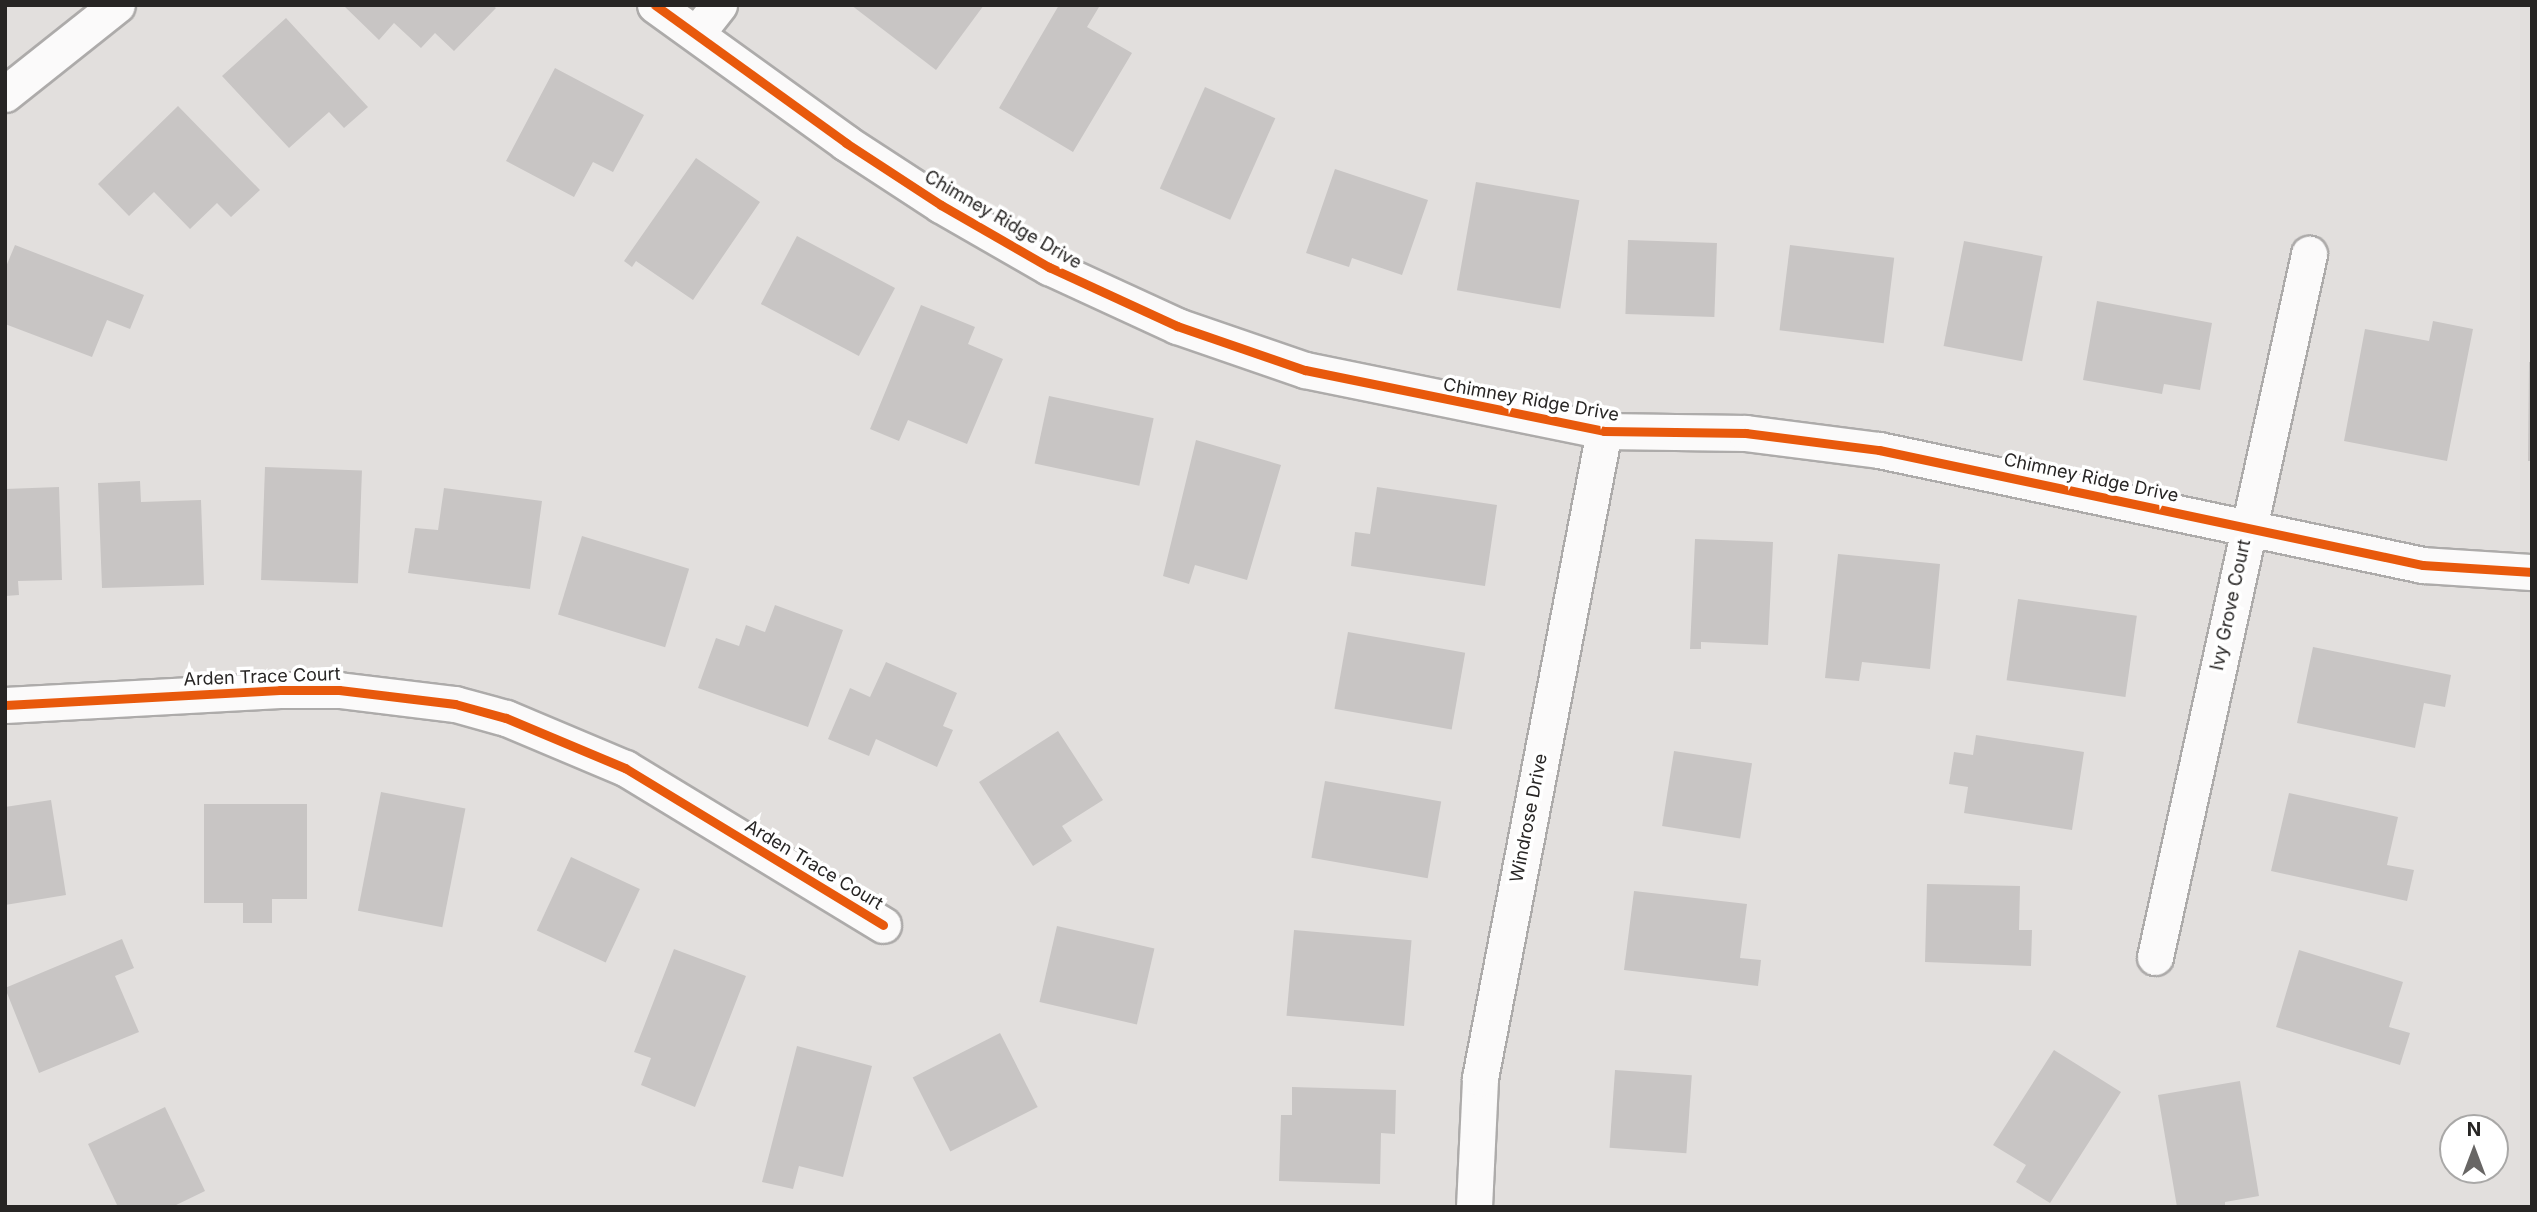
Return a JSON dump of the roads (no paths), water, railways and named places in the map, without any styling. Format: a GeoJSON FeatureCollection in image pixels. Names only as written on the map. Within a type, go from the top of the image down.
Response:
{"type":"FeatureCollection","features":[{"type":"Feature","properties":{"kind":"street"},"geometry":{"type":"LineString","coordinates":[[5,94],[117,5]]}},
{"type":"Feature","properties":{"kind":"street","name":"Chimney Ridge Drive"},"geometry":{"type":"LineString","coordinates":[[655,5],[941,205],[1049,267],[1177,326],[1305,370],[1604,431],[1746,433],[1815,440],[1948,463],[2423,565],[2532,572]]}},
{"type":"Feature","properties":{"kind":"street"},"geometry":{"type":"LineString","coordinates":[[696,33],[719,5]]}},
{"type":"Feature","properties":{"kind":"street","name":"Ivy Grove Court"},"geometry":{"type":"LineString","coordinates":[[2155,957],[2309,254]]}},
{"type":"Feature","properties":{"kind":"street","name":"Windrose Drive"},"geometry":{"type":"LineString","coordinates":[[1474,1207],[1480,1078],[1604,431]]}},
{"type":"Feature","properties":{"kind":"street","name":"Arden Trace Court"},"geometry":{"type":"LineString","coordinates":[[5,705],[280,690],[339,690],[455,704],[506,718],[625,768],[883,925]]}}]}
